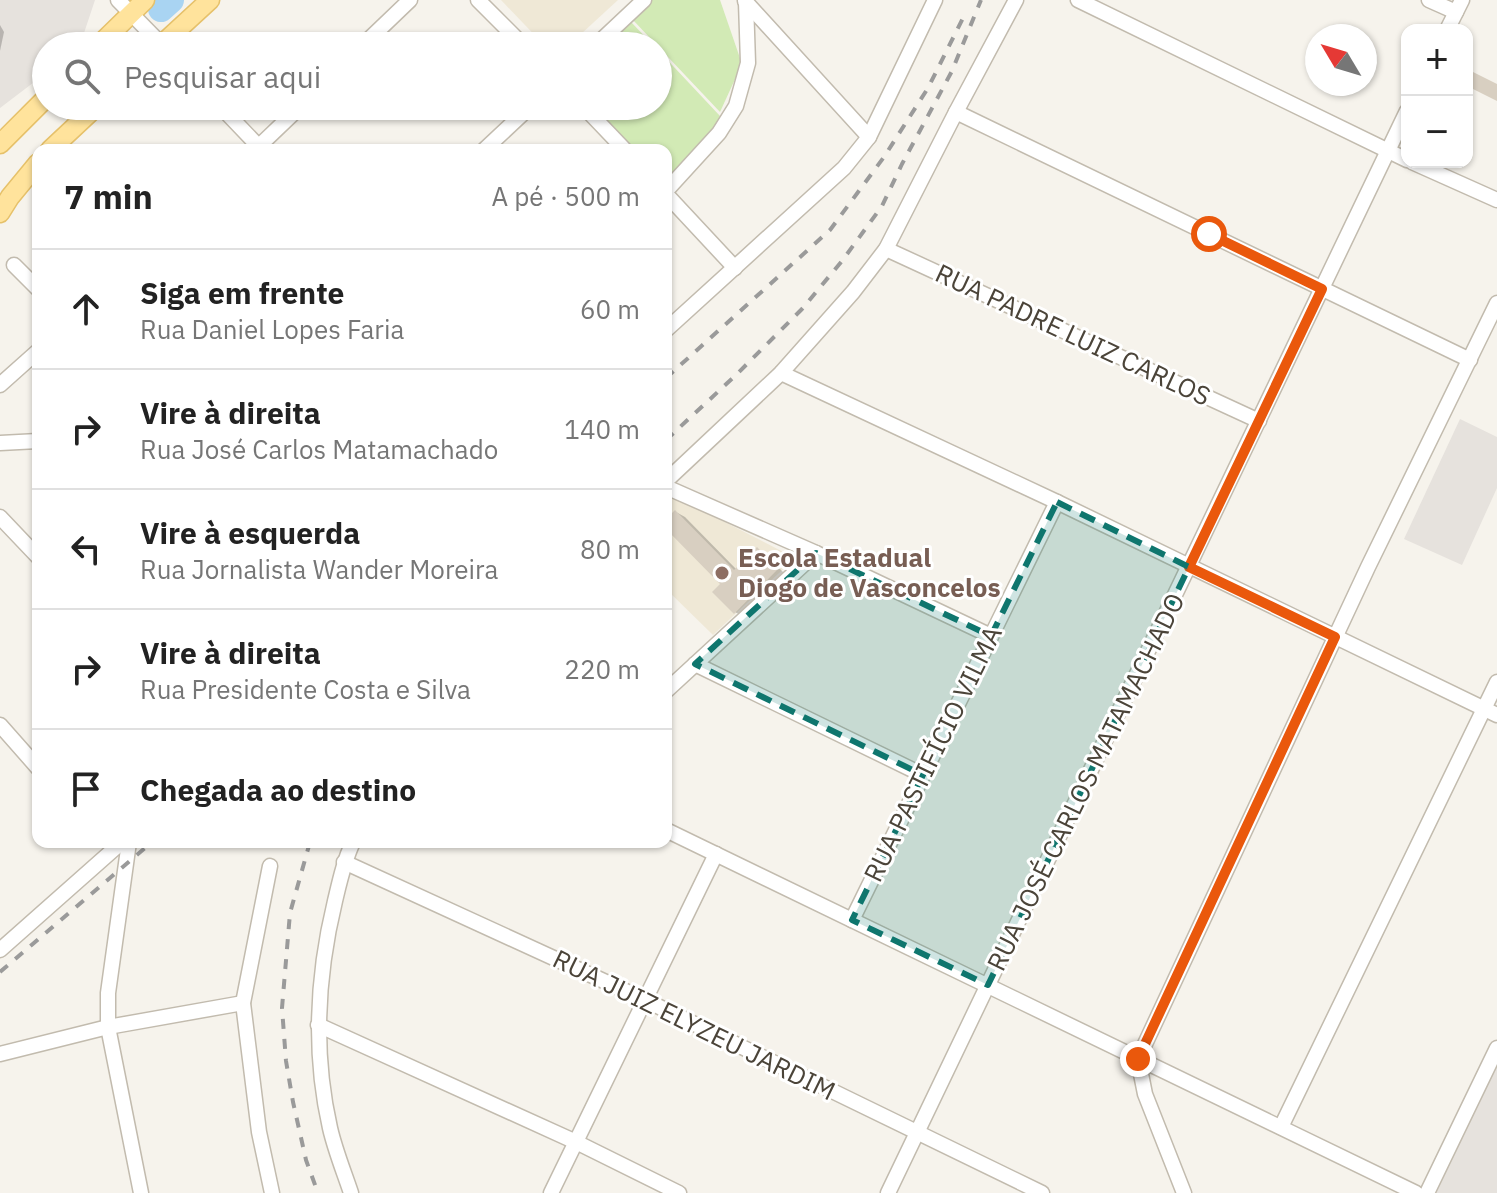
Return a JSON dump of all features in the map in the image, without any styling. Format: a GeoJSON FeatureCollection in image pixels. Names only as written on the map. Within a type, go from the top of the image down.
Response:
{"type":"FeatureCollection","features":[{"type":"Feature","properties":{"kind":"main road"},"geometry":{"type":"LineString","coordinates":[[108,32],[125,7],[145,0]]}},
{"type":"Feature","properties":{"kind":"main road"},"geometry":{"type":"LineString","coordinates":[[177,32],[210,0]]}},
{"type":"Feature","properties":{"kind":"main road"},"geometry":{"type":"LineString","coordinates":[[0,144],[32,112]]}},
{"type":"Feature","properties":{"kind":"main road"},"geometry":{"type":"LineString","coordinates":[[56,144],[82,120]]}},
{"type":"Feature","properties":{"kind":"main road"},"geometry":{"type":"LineString","coordinates":[[0,213],[32,171]]}},
{"type":"Feature","properties":{"kind":"street"},"geometry":{"type":"LineString","coordinates":[[377,32],[410,0]]}},
{"type":"Feature","properties":{"kind":"street"},"geometry":{"type":"LineString","coordinates":[[478,0],[510,32]]}},
{"type":"Feature","properties":{"kind":"street"},"geometry":{"type":"LineString","coordinates":[[610,32],[644,0]]}},
{"type":"Feature","properties":{"kind":"street"},"geometry":{"type":"LineString","coordinates":[[672,325],[844,168],[869,137],[935,0]]}},
{"type":"Feature","properties":{"kind":"street"},"geometry":{"type":"LineString","coordinates":[[672,475],[781,373],[853,292],[886,249],[1016,0]]}},
{"type":"Feature","properties":{"kind":"street"},"geometry":{"type":"LineString","coordinates":[[1078,0],[1401,157]]}},
{"type":"Feature","properties":{"kind":"street"},"geometry":{"type":"LineString","coordinates":[[1429,0],[1459,6],[1450,24]]}},
{"type":"Feature","properties":{"kind":"street"},"geometry":{"type":"LineString","coordinates":[[745,1],[869,137]]}},
{"type":"Feature","properties":{"kind":"street"},"geometry":{"type":"LineString","coordinates":[[672,185],[719,133],[736,106],[748,63],[745,1]]}},
{"type":"Feature","properties":{"kind":"street"},"geometry":{"type":"LineString","coordinates":[[125,7],[149,32]]}},
{"type":"Feature","properties":{"kind":"street"},"geometry":{"type":"LineString","coordinates":[[956,112],[1470,360]]}},
{"type":"Feature","properties":{"kind":"street"},"geometry":{"type":"LineString","coordinates":[[232,120],[254,144]]}},
{"type":"Feature","properties":{"kind":"street"},"geometry":{"type":"LineString","coordinates":[[263,144],[287,120]]}},
{"type":"Feature","properties":{"kind":"street"},"geometry":{"type":"LineString","coordinates":[[490,144],[516,120]]}},
{"type":"Feature","properties":{"kind":"street"},"geometry":{"type":"LineString","coordinates":[[596,120],[619,144]]}},
{"type":"Feature","properties":{"kind":"street","name":"RUA JOSÉ CARLOS MATAMACHADO"},"geometry":{"type":"LineString","coordinates":[[888,1193],[1401,123]]}},
{"type":"Feature","properties":{"kind":"street"},"geometry":{"type":"LineString","coordinates":[[1426,168],[1497,200]]}},
{"type":"Feature","properties":{"kind":"street"},"geometry":{"type":"LineString","coordinates":[[672,199],[735,268]]}},
{"type":"Feature","properties":{"kind":"street","name":"RUA PADRE LUIZ CARLOS"},"geometry":{"type":"LineString","coordinates":[[886,249],[1259,421]]}},
{"type":"Feature","properties":{"kind":"street"},"geometry":{"type":"LineString","coordinates":[[14,265],[32,283]]}},
{"type":"Feature","properties":{"kind":"street"},"geometry":{"type":"LineString","coordinates":[[1184,1193],[1145,1094],[1138,1059],[1368,567],[1497,303]]}},
{"type":"Feature","properties":{"kind":"street"},"geometry":{"type":"LineString","coordinates":[[0,385],[32,356]]}},
{"type":"Feature","properties":{"kind":"street"},"geometry":{"type":"LineString","coordinates":[[781,373],[1057,502],[1490,712]]}},
{"type":"Feature","properties":{"kind":"street"},"geometry":{"type":"LineString","coordinates":[[0,443],[32,441]]}},
{"type":"Feature","properties":{"kind":"street"},"geometry":{"type":"LineString","coordinates":[[672,490],[816,553],[991,636]]}},
{"type":"Feature","properties":{"kind":"street","name":"RUA PASTIFÍCIO VILMA"},"geometry":{"type":"LineString","coordinates":[[852,920],[1057,502]]}},
{"type":"Feature","properties":{"kind":"street"},"geometry":{"type":"LineString","coordinates":[[0,517],[32,551]]}},
{"type":"Feature","properties":{"kind":"street"},"geometry":{"type":"LineString","coordinates":[[672,685],[816,553]]}},
{"type":"Feature","properties":{"kind":"street"},"geometry":{"type":"LineString","coordinates":[[695,664],[923,775]]}},
{"type":"Feature","properties":{"kind":"street"},"geometry":{"type":"LineString","coordinates":[[1281,1127],[1490,712],[1497,682]]}},
{"type":"Feature","properties":{"kind":"street"},"geometry":{"type":"LineString","coordinates":[[0,725],[32,761]]}},
{"type":"Feature","properties":{"kind":"street"},"geometry":{"type":"LineString","coordinates":[[672,833],[1416,1193]]}},
{"type":"Feature","properties":{"kind":"street"},"geometry":{"type":"LineString","coordinates":[[0,950],[110,848]]}},
{"type":"Feature","properties":{"kind":"street"},"geometry":{"type":"LineString","coordinates":[[115,848],[126,865]]}},
{"type":"Feature","properties":{"kind":"street"},"geometry":{"type":"LineString","coordinates":[[128,848],[108,993],[108,1027],[141,1193]]}},
{"type":"Feature","properties":{"kind":"street"},"geometry":{"type":"LineString","coordinates":[[350,848],[325,940],[318,1025],[321,1078],[330,1130],[351,1193]]}},
{"type":"Feature","properties":{"kind":"street"},"geometry":{"type":"LineString","coordinates":[[551,1193],[716,854]]}},
{"type":"Feature","properties":{"kind":"street","name":"RUA JUIZ ELYZEU JARDIM"},"geometry":{"type":"LineString","coordinates":[[344,862],[643,999],[1042,1193]]}},
{"type":"Feature","properties":{"kind":"street"},"geometry":{"type":"LineString","coordinates":[[270,866],[243,1003],[259,1132],[272,1193]]}},
{"type":"Feature","properties":{"kind":"street"},"geometry":{"type":"LineString","coordinates":[[0,1054],[108,1027],[243,1003]]}},
{"type":"Feature","properties":{"kind":"street"},"geometry":{"type":"LineString","coordinates":[[318,1025],[576,1142],[679,1193]]}},
{"type":"Feature","properties":{"kind":"street"},"geometry":{"type":"LineString","coordinates":[[1427,1193],[1497,1048]]}},
{"type":"Feature","properties":{"kind":"highlighted area"},"geometry":{"type":"Polygon","coordinates":[[[1057,502],[1189,567],[988,985],[852,920],[923,775],[695,664],[816,553],[991,636],[1057,502]]]}},
{"type":"Feature","properties":{"kind":"shaded area"},"geometry":{"type":"Polygon","coordinates":[[[0,0],[95,0],[84,32],[32,32],[32,84],[0,108],[0,0]]]}},
{"type":"Feature","properties":{"kind":"shaded area"},"geometry":{"type":"Polygon","coordinates":[[[501,0],[618,0],[583,32],[532,32],[501,0]]]}},
{"type":"Feature","properties":{"kind":"shaded area"},"geometry":{"type":"Polygon","coordinates":[[[1460,419],[1497,437],[1497,488],[1462,565],[1404,539],[1460,419]]]}},
{"type":"Feature","properties":{"kind":"shaded area","name":"Escola Estadual Diogo de Vasconcelos"},"geometry":{"type":"Polygon","coordinates":[[[672,495],[795,558],[713,635],[672,595],[672,495]]]}},
{"type":"Feature","properties":{"kind":"shaded area"},"geometry":{"type":"Polygon","coordinates":[[[1497,1064],[1497,1193],[1436,1193],[1497,1064]]]}},
{"type":"Feature","properties":{"kind":"green space"},"geometry":{"type":"Polygon","coordinates":[[[652,0],[720,0],[742,64],[720,112],[672,61],[672,32],[644,32],[633,20],[652,0]]]}},
{"type":"Feature","properties":{"kind":"green space"},"geometry":{"type":"Polygon","coordinates":[[[631,22],[641,32],[621,32],[631,22]]]}},
{"type":"Feature","properties":{"kind":"green space"},"geometry":{"type":"Polygon","coordinates":[[[672,65],[720,116],[717,127],[672,176],[672,144],[627,144],[605,120],[672,120],[672,65]]]}},
{"type":"Feature","properties":{"kind":"building"},"geometry":{"type":"Polygon","coordinates":[[[1473,72],[1497,84],[1497,101],[1473,89],[1473,72]]]}},
{"type":"Feature","properties":{"kind":"building"},"geometry":{"type":"Polygon","coordinates":[[[675,510],[734,570],[757,547],[778,569],[734,614],[712,592],[720,584],[672,535],[672,513],[675,510]]]}},
{"type":"Feature","properties":{"kind":"waterway"},"geometry":{"type":"LineString","coordinates":[[161,9],[171,0]]}},
{"type":"Feature","properties":{"kind":"railway"},"geometry":{"type":"LineString","coordinates":[[672,434],[802,309],[882,206],[952,71],[981,0]]}},
{"type":"Feature","properties":{"kind":"railway"},"geometry":{"type":"LineString","coordinates":[[672,373],[830,230],[884,157],[928,88],[965,14]]}},
{"type":"Feature","properties":{"kind":"railway"},"geometry":{"type":"LineString","coordinates":[[0,972],[145,848]]}},
{"type":"Feature","properties":{"kind":"railway"},"geometry":{"type":"LineString","coordinates":[[308,848],[290,913],[282,1008],[293,1102],[306,1160],[318,1193]]}},
{"type":"Feature","properties":{"kind":"place","name":"Escola Estadual Diogo de Vasconcelos"},"geometry":{"type":"Point","coordinates":[722,573]}},
{"type":"Feature","properties":{"kind":"route"},"geometry":{"type":"LineString","coordinates":[[1138,1059],[1335,637],[1189,567],[1322,289],[1209,234]]}}]}
